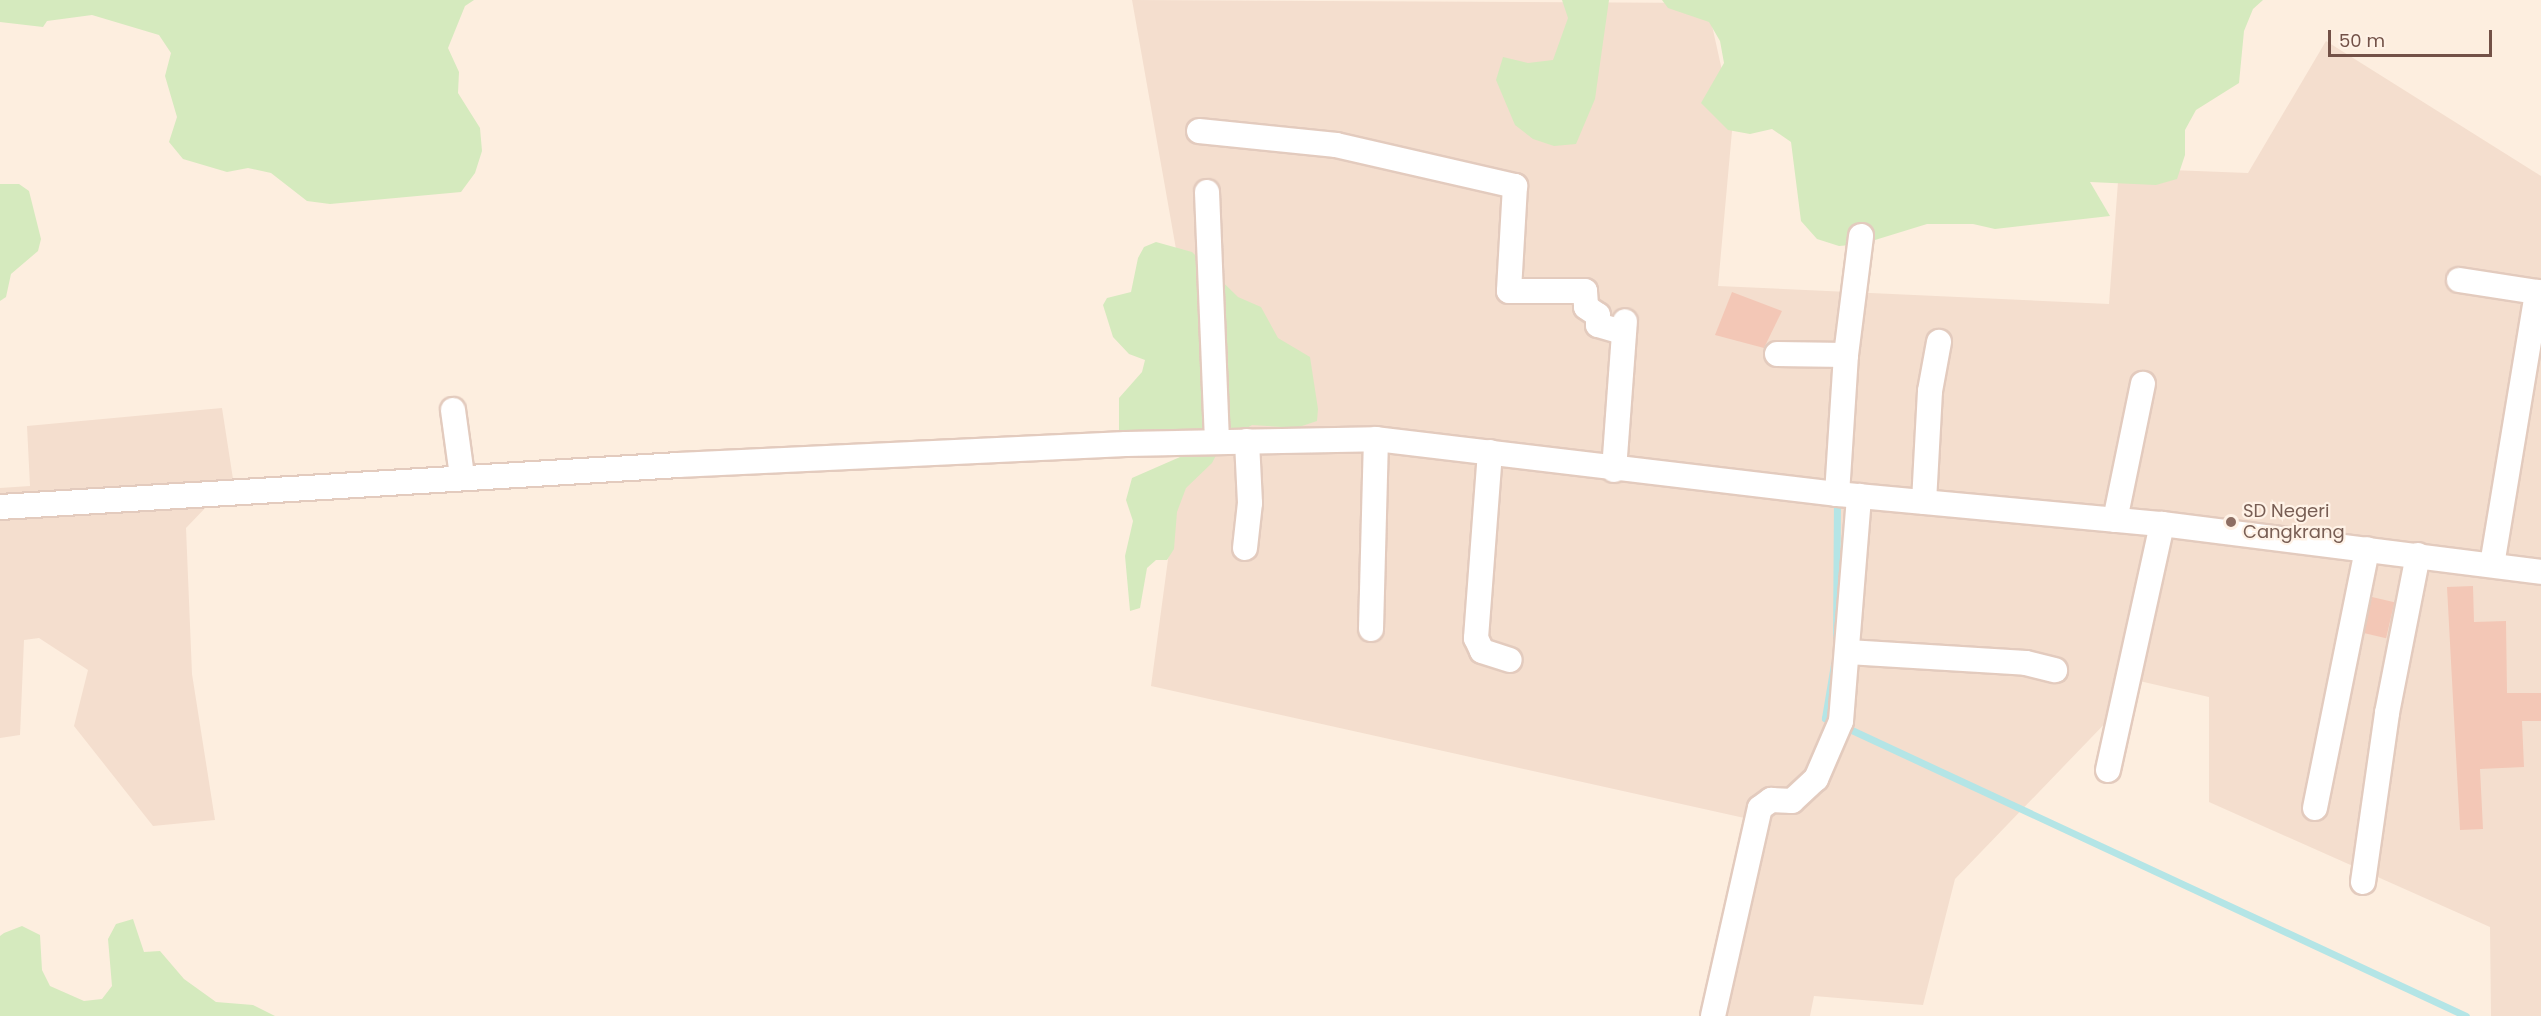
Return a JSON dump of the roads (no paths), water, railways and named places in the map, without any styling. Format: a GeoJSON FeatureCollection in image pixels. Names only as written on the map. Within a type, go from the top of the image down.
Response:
{"type":"FeatureCollection","features":[{"type":"Feature","properties":{"kind":"street"},"geometry":{"type":"LineString","coordinates":[[1199,131],[1336,145],[1515,186],[1509,291],[1585,291],[1587,309],[1596,313],[1598,325],[1624,326],[1614,470]]}},
{"type":"Feature","properties":{"kind":"street"},"geometry":{"type":"LineString","coordinates":[[1207,192],[1217,442]]}},
{"type":"Feature","properties":{"kind":"street"},"geometry":{"type":"LineString","coordinates":[[1713,1016],[1760,808],[1771,800],[1792,801],[1816,778],[1841,721],[1848,652],[1846,355],[1861,236]]}},
{"type":"Feature","properties":{"kind":"street"},"geometry":{"type":"LineString","coordinates":[[2459,280],[2539,292],[2492,565]]}},
{"type":"Feature","properties":{"kind":"street"},"geometry":{"type":"LineString","coordinates":[[1924,502],[1930,391],[1939,342]]}},
{"type":"Feature","properties":{"kind":"street"},"geometry":{"type":"LineString","coordinates":[[1777,354],[1846,355]]}},
{"type":"Feature","properties":{"kind":"street"},"geometry":{"type":"LineString","coordinates":[[2115,520],[2143,384]]}},
{"type":"Feature","properties":{"kind":"street"},"geometry":{"type":"LineString","coordinates":[[453,410],[461,466]]}},
{"type":"Feature","properties":{"kind":"street"},"geometry":{"type":"LineString","coordinates":[[0,507],[461,466],[1247,441],[1376,439],[1490,452],[1614,470],[1848,495],[2162,524],[2541,572]]}},
{"type":"Feature","properties":{"kind":"street"},"geometry":{"type":"LineString","coordinates":[[1371,629],[1369,579],[1376,439]]}},
{"type":"Feature","properties":{"kind":"street"},"geometry":{"type":"LineString","coordinates":[[1245,548],[1250,503],[1247,441]]}},
{"type":"Feature","properties":{"kind":"street"},"geometry":{"type":"LineString","coordinates":[[1490,452],[1476,638],[1482,651],[1510,660]]}},
{"type":"Feature","properties":{"kind":"street"},"geometry":{"type":"LineString","coordinates":[[2108,770],[2162,524]]}},
{"type":"Feature","properties":{"kind":"street"},"geometry":{"type":"LineString","coordinates":[[2316,808],[2367,549]]}},
{"type":"Feature","properties":{"kind":"street"},"geometry":{"type":"LineString","coordinates":[[2363,882],[2387,713],[2418,555]]}},
{"type":"Feature","properties":{"kind":"street"},"geometry":{"type":"LineString","coordinates":[[1848,652],[2026,663],[2055,670]]}},
{"type":"Feature","properties":{"kind":"waterway"},"geometry":{"type":"LineString","coordinates":[[1836,641],[1837,499]]}},
{"type":"Feature","properties":{"kind":"waterway"},"geometry":{"type":"LineString","coordinates":[[1834,664],[1825,718],[1836,723]]}},
{"type":"Feature","properties":{"kind":"waterway"},"geometry":{"type":"LineString","coordinates":[[1843,726],[2466,1016]]}},
{"type":"Feature","properties":{"kind":"place","name":"SD Negeri Cangkrang"},"geometry":{"type":"Point","coordinates":[2231,522]}}]}
